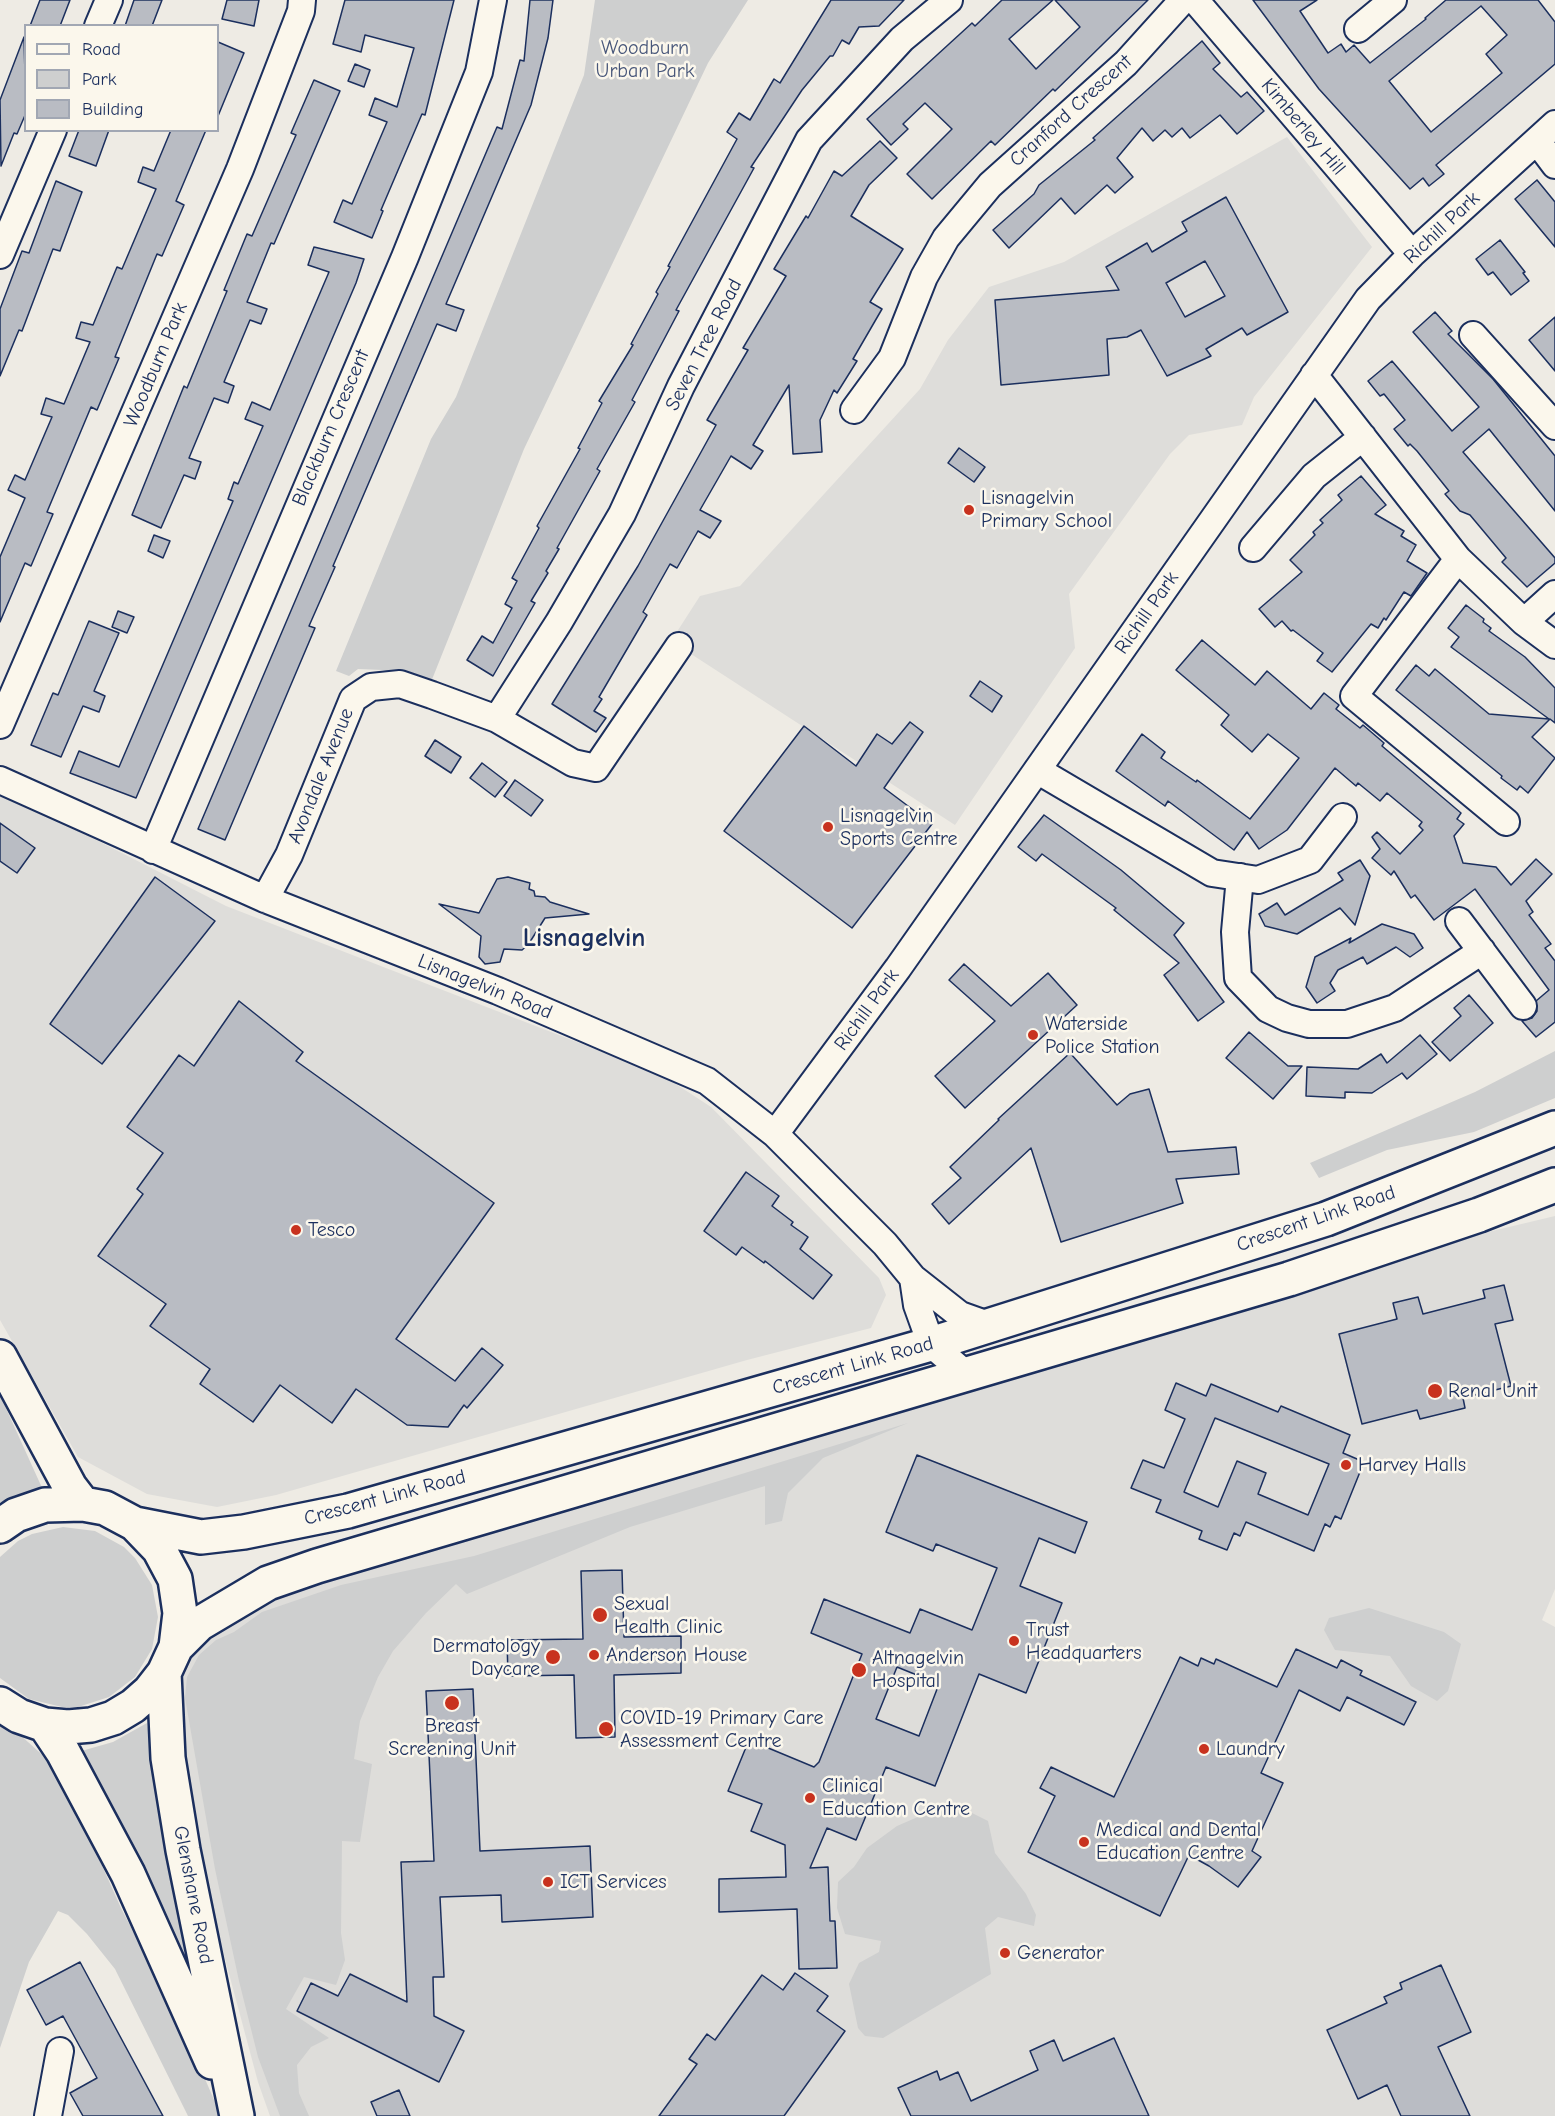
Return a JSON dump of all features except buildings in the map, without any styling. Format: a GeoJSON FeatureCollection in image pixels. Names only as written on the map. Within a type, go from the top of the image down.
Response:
{"type":"FeatureCollection","features":[{"type":"Feature","properties":{"kind":"highway","name":"Crescent Link Road"},"geometry":{"type":"LineString","coordinates":[[135,1524],[201,1537],[244,1532],[348,1511],[931,1344],[1326,1219],[1555,1128]]}},
{"type":"Feature","properties":{"kind":"highway"},"geometry":{"type":"LineString","coordinates":[[0,1704],[19,1716],[45,1725],[68,1727],[91,1725],[113,1718],[133,1706],[150,1691],[170,1660],[199,1624],[268,1583],[533,1501],[968,1376],[1289,1279],[1479,1215],[1555,1185]]}},
{"type":"Feature","properties":{"kind":"highway"},"geometry":{"type":"LineString","coordinates":[[0,1357],[70,1487],[83,1504]]}},
{"type":"Feature","properties":{"kind":"highway"},"geometry":{"type":"LineString","coordinates":[[0,1526],[16,1515],[45,1504],[83,1504],[105,1508],[135,1524]]}},
{"type":"Feature","properties":{"kind":"highway","name":"Glenshane Road"},"geometry":{"type":"LineString","coordinates":[[135,1524],[159,1549],[175,1580],[180,1613],[170,1660],[168,1758],[185,1861],[237,2116]]}},
{"type":"Feature","properties":{"kind":"highway","name":"Glenshane Road"},"geometry":{"type":"LineString","coordinates":[[45,1725],[63,1752],[128,1874],[237,2116]]}},
{"type":"Feature","properties":{"kind":"street"},"geometry":{"type":"LineString","coordinates":[[99,24],[109,0]]}},
{"type":"Feature","properties":{"kind":"street","name":"Woodburn Park"},"geometry":{"type":"LineString","coordinates":[[0,725],[240,169],[301,11],[302,0]]}},
{"type":"Feature","properties":{"kind":"street","name":"Blackburn Crescent"},"geometry":{"type":"LineString","coordinates":[[153,850],[405,258],[480,72],[493,0]]}},
{"type":"Feature","properties":{"kind":"street","name":"Seven Tree Road"},"geometry":{"type":"LineString","coordinates":[[497,719],[559,621],[622,514],[681,386],[808,140],[902,39],[949,0]]}},
{"type":"Feature","properties":{"kind":"street","name":"Cranford Crescent"},"geometry":{"type":"LineString","coordinates":[[854,410],[892,358],[924,278],[946,238],[990,185],[1126,63],[1183,0]]}},
{"type":"Feature","properties":{"kind":"street","name":"Kimberley Hill"},"geometry":{"type":"LineString","coordinates":[[1195,0],[1412,254]]}},
{"type":"Feature","properties":{"kind":"street"},"geometry":{"type":"LineString","coordinates":[[1358,29],[1393,0]]}},
{"type":"Feature","properties":{"kind":"street"},"geometry":{"type":"LineString","coordinates":[[0,255],[52,132]]}},
{"type":"Feature","properties":{"kind":"street"},"geometry":{"type":"LineString","coordinates":[[1546,133],[1555,165]]}},
{"type":"Feature","properties":{"kind":"street","name":"Richill Park"},"geometry":{"type":"LineString","coordinates":[[775,1134],[897,968],[1368,299],[1412,254],[1546,133]]}},
{"type":"Feature","properties":{"kind":"street"},"geometry":{"type":"LineString","coordinates":[[1473,335],[1555,426]]}},
{"type":"Feature","properties":{"kind":"street"},"geometry":{"type":"LineString","coordinates":[[1314,375],[1458,559],[1524,622],[1555,645]]}},
{"type":"Feature","properties":{"kind":"street"},"geometry":{"type":"LineString","coordinates":[[1253,548],[1314,476],[1363,437]]}},
{"type":"Feature","properties":{"kind":"street"},"geometry":{"type":"LineString","coordinates":[[1458,559],[1354,696],[1506,822]]}},
{"type":"Feature","properties":{"kind":"street"},"geometry":{"type":"LineString","coordinates":[[1524,622],[1555,594]]}},
{"type":"Feature","properties":{"kind":"street","name":"Avondale Avenue"},"geometry":{"type":"LineString","coordinates":[[265,899],[289,855],[353,699],[371,687],[400,684],[497,719],[573,763],[596,768],[679,646]]}},
{"type":"Feature","properties":{"kind":"street"},"geometry":{"type":"LineString","coordinates":[[1037,770],[1212,873],[1258,880],[1310,860],[1343,818]]}},
{"type":"Feature","properties":{"kind":"street","name":"Lisnagelvin Road"},"geometry":{"type":"LineString","coordinates":[[0,780],[265,899],[498,991],[707,1081],[775,1134],[885,1244],[913,1278],[960,1315],[988,1325]]}},
{"type":"Feature","properties":{"kind":"street"},"geometry":{"type":"LineString","coordinates":[[1240,877],[1235,932],[1238,978],[1268,1009],[1287,1018],[1309,1024],[1347,1024],[1395,1008],[1482,951]]}},
{"type":"Feature","properties":{"kind":"street"},"geometry":{"type":"LineString","coordinates":[[1459,921],[1523,1006]]}},
{"type":"Feature","properties":{"kind":"street"},"geometry":{"type":"LineString","coordinates":[[913,1278],[917,1305],[931,1344],[968,1376]]}},
{"type":"Feature","properties":{"kind":"street"},"geometry":{"type":"LineString","coordinates":[[48,2116],[60,2051]]}},
{"type":"Feature","properties":{"kind":"shaded area","name":"Lisnagelvin Primary School"},"geometry":{"type":"Polygon","coordinates":[[[1287,137],[1372,247],[1254,397],[1242,425],[1189,435],[1170,454],[1069,594],[1075,648],[955,825],[671,641],[700,596],[740,586],[920,389],[948,340],[989,287],[1064,262],[1287,137]]]}},
{"type":"Feature","properties":{"kind":"shaded area"},"geometry":{"type":"Polygon","coordinates":[[[0,791],[226,906],[662,1075],[711,1107],[879,1278],[886,1295],[871,1328],[747,1360],[276,1495],[217,1507],[147,1494],[78,1457],[0,1320],[0,791]]]}},
{"type":"Feature","properties":{"kind":"shaded area","name":"Altnagelvin Hospital"},"geometry":{"type":"Polygon","coordinates":[[[1555,1216],[1555,1589],[1542,1620],[1555,1627],[1555,2116],[270,2116],[258,2082],[151,1682],[240,1590],[1488,1232],[1555,1216]]]}},
{"type":"Feature","properties":{"kind":"green space","name":"Woodburn Urban Park"},"geometry":{"type":"Polygon","coordinates":[[[595,0],[748,0],[708,63],[524,449],[431,682],[383,670],[358,669],[349,676],[336,671],[431,439],[456,397],[584,75],[595,0]]]}},
{"type":"Feature","properties":{"kind":"green space"},"geometry":{"type":"Polygon","coordinates":[[[1555,1051],[1555,1098],[1474,1132],[1387,1150],[1319,1178],[1310,1163],[1475,1092],[1555,1051]]]}},
{"type":"Feature","properties":{"kind":"green space"},"geometry":{"type":"Polygon","coordinates":[[[0,1395],[43,1490],[15,1495],[0,1503],[0,1395]]]}},
{"type":"Feature","properties":{"kind":"green space"},"geometry":{"type":"Polygon","coordinates":[[[908,1423],[823,1458],[788,1493],[782,1521],[765,1525],[765,1486],[630,1527],[467,1594],[456,1584],[426,1613],[393,1651],[378,1677],[360,1721],[354,1759],[372,1764],[360,1842],[342,1841],[341,1933],[345,1960],[336,1985],[304,1977],[286,2009],[329,2038],[311,2047],[297,2065],[299,2093],[309,2116],[280,2116],[258,2057],[215,1869],[185,1698],[187,1677],[199,1655],[216,1640],[234,1632],[262,1612],[341,1585],[474,1556],[908,1423]]]}},
{"type":"Feature","properties":{"kind":"green space"},"geometry":{"type":"Polygon","coordinates":[[[63,1527],[95,1531],[124,1547],[135,1558],[152,1585],[158,1617],[152,1649],[135,1677],[109,1697],[78,1707],[62,1707],[29,1699],[0,1678],[0,1557],[18,1541],[32,1534],[63,1527]]]}},
{"type":"Feature","properties":{"kind":"green space"},"geometry":{"type":"Polygon","coordinates":[[[1369,1608],[1444,1632],[1461,1644],[1448,1691],[1437,1701],[1411,1686],[1390,1656],[1335,1650],[1324,1630],[1329,1618],[1369,1608]]]}},
{"type":"Feature","properties":{"kind":"green space"},"geometry":{"type":"Polygon","coordinates":[[[147,1723],[171,1869],[193,1970],[140,1871],[92,1772],[78,1752],[113,1742],[147,1723]]]}},
{"type":"Feature","properties":{"kind":"green space"},"geometry":{"type":"Polygon","coordinates":[[[0,1725],[18,1733],[48,1760],[75,1805],[121,1908],[186,2035],[221,2116],[188,2116],[115,1969],[87,1934],[68,1915],[58,1911],[29,1962],[0,2048],[0,1725]]]}},
{"type":"Feature","properties":{"kind":"green space"},"geometry":{"type":"Polygon","coordinates":[[[943,1806],[972,1813],[988,1821],[995,1853],[1026,1894],[1036,1915],[1034,1926],[998,1917],[985,1928],[991,1974],[883,2038],[865,2036],[858,2028],[849,1984],[859,1963],[879,1952],[881,1941],[845,1934],[837,1908],[838,1882],[854,1867],[867,1848],[897,1826],[943,1806]]]}},
{"type":"Feature","properties":{"kind":"place","name":"Lisnagelvin Primary School"},"geometry":{"type":"Point","coordinates":[969,510]}},
{"type":"Feature","properties":{"kind":"place","name":"Lisnagelvin Sports Centre"},"geometry":{"type":"Point","coordinates":[828,827]}},
{"type":"Feature","properties":{"kind":"place","name":"Waterside Police Station"},"geometry":{"type":"Point","coordinates":[1033,1035]}},
{"type":"Feature","properties":{"kind":"place","name":"Tesco"},"geometry":{"type":"Point","coordinates":[296,1230]}},
{"type":"Feature","properties":{"kind":"place","name":"Renal Unit"},"geometry":{"type":"Point","coordinates":[1435,1391]}},
{"type":"Feature","properties":{"kind":"place","name":"Harvey Halls"},"geometry":{"type":"Point","coordinates":[1346,1465]}},
{"type":"Feature","properties":{"kind":"place","name":"Sexual Health Clinic"},"geometry":{"type":"Point","coordinates":[600,1615]}},
{"type":"Feature","properties":{"kind":"place","name":"Trust Headquarters"},"geometry":{"type":"Point","coordinates":[1014,1641]}},
{"type":"Feature","properties":{"kind":"place","name":"Anderson House"},"geometry":{"type":"Point","coordinates":[594,1655]}},
{"type":"Feature","properties":{"kind":"place","name":"Dermatology Daycare"},"geometry":{"type":"Point","coordinates":[553,1657]}},
{"type":"Feature","properties":{"kind":"place","name":"Altnagelvin Hospital"},"geometry":{"type":"Point","coordinates":[859,1670]}},
{"type":"Feature","properties":{"kind":"place","name":"Breast Screening Unit"},"geometry":{"type":"Point","coordinates":[452,1703]}},
{"type":"Feature","properties":{"kind":"place","name":"COVID-19 Primary Care Assessment Centre"},"geometry":{"type":"Point","coordinates":[606,1729]}},
{"type":"Feature","properties":{"kind":"place","name":"Laundry"},"geometry":{"type":"Point","coordinates":[1204,1749]}},
{"type":"Feature","properties":{"kind":"place","name":"Clinical Education Centre"},"geometry":{"type":"Point","coordinates":[810,1798]}},
{"type":"Feature","properties":{"kind":"place","name":"Medical and Dental Education Centre"},"geometry":{"type":"Point","coordinates":[1084,1842]}},
{"type":"Feature","properties":{"kind":"place","name":"ICT Services"},"geometry":{"type":"Point","coordinates":[548,1882]}},
{"type":"Feature","properties":{"kind":"place","name":"Generator"},"geometry":{"type":"Point","coordinates":[1005,1953]}},
{"type":"Feature","properties":{"kind":"district","name":"Lisnagelvin"},"geometry":{"type":"Point","coordinates":[584,939]}}]}
